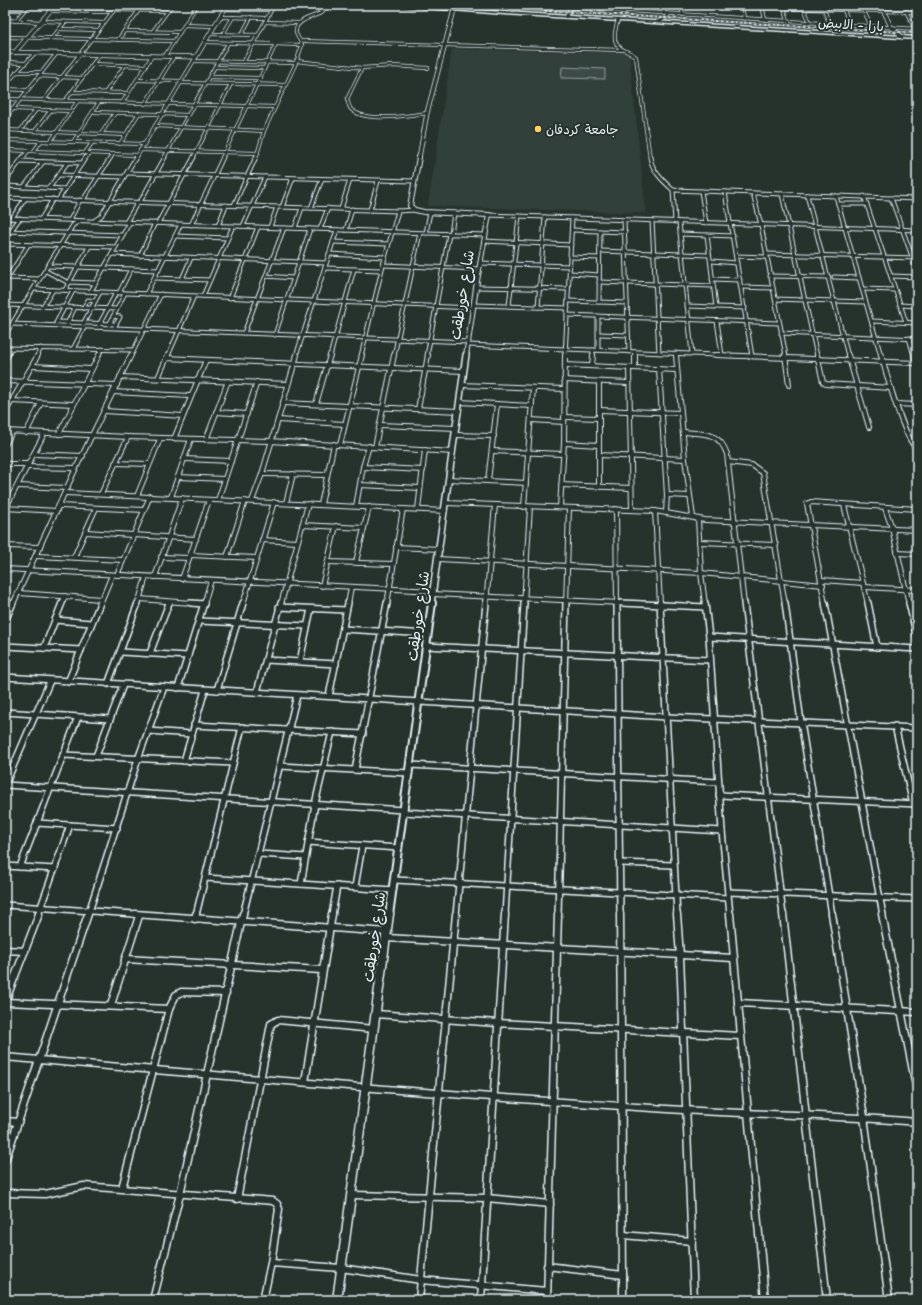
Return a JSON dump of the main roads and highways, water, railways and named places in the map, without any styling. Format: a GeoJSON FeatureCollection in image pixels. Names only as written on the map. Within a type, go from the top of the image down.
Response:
{"type":"FeatureCollection","features":[{"type":"Feature","properties":{"kind":"main road","name":"بارا - الابيض"},"geometry":{"type":"LineString","coordinates":[[401,5],[454,10],[917,38]]}},
{"type":"Feature","properties":{"kind":"railway"},"geometry":{"type":"LineString","coordinates":[[447,5],[917,33]]}},
{"type":"Feature","properties":{"kind":"place","name":"جامعة كردفان"},"geometry":{"type":"Point","coordinates":[538,129]}}]}
